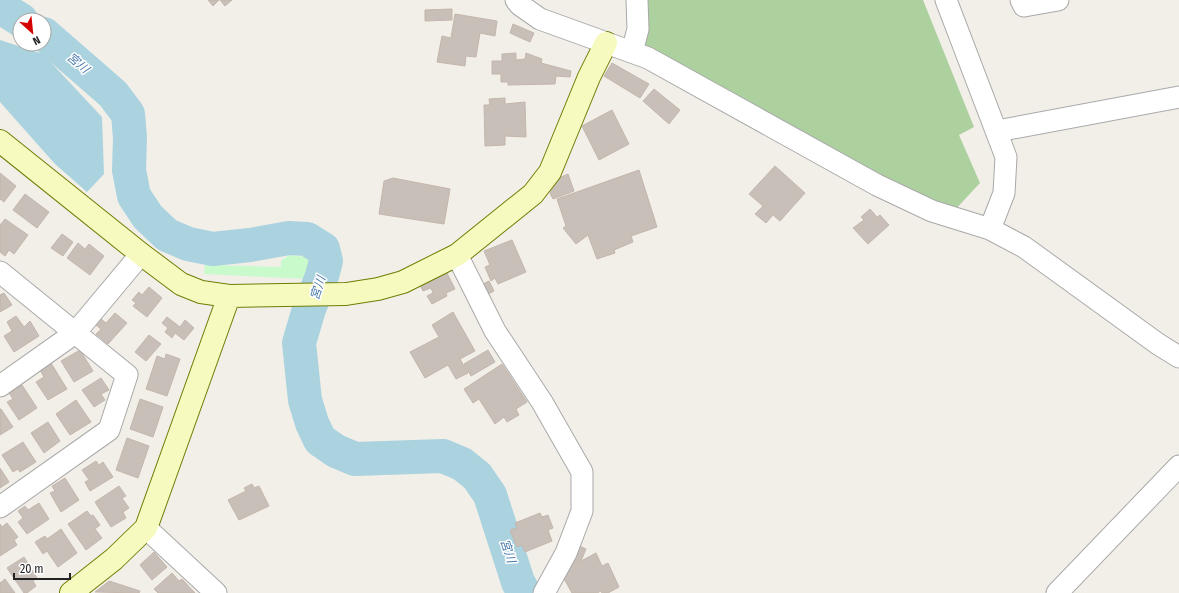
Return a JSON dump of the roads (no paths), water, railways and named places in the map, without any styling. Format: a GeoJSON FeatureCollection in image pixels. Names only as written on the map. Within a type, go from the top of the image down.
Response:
{"type":"FeatureCollection","features":[{"type":"Feature","properties":{"kind":"street"},"geometry":{"type":"LineString","coordinates":[[516,0],[520,5],[540,19],[648,58],[877,185],[932,211],[990,230],[1024,247],[1158,344],[1179,357]]}},
{"type":"Feature","properties":{"kind":"street"},"geometry":{"type":"LineString","coordinates":[[632,52],[638,30],[637,0]]}},
{"type":"Feature","properties":{"kind":"street"},"geometry":{"type":"LineString","coordinates":[[946,0],[1006,157],[1004,192],[990,230]]}},
{"type":"Feature","properties":{"kind":"street"},"geometry":{"type":"LineString","coordinates":[[1021,0],[1024,6],[1058,0]]}},
{"type":"Feature","properties":{"kind":"street"},"geometry":{"type":"LineString","coordinates":[[0,141],[141,254],[181,284],[201,292],[229,296],[297,293],[346,294],[378,289],[404,282],[457,255],[533,194],[550,172],[589,77],[606,43]]}},
{"type":"Feature","properties":{"kind":"street"},"geometry":{"type":"LineString","coordinates":[[997,131],[1179,97]]}},
{"type":"Feature","properties":{"kind":"street"},"geometry":{"type":"LineString","coordinates":[[0,386],[75,333],[141,254]]}},
{"type":"Feature","properties":{"kind":"street"},"geometry":{"type":"LineString","coordinates":[[457,255],[495,331],[542,402],[582,472],[582,511],[566,553],[544,593]]}},
{"type":"Feature","properties":{"kind":"street"},"geometry":{"type":"LineString","coordinates":[[0,272],[127,375],[109,430],[0,507]]}},
{"type":"Feature","properties":{"kind":"street"},"geometry":{"type":"LineString","coordinates":[[71,593],[114,559],[146,528],[229,296]]}},
{"type":"Feature","properties":{"kind":"street"},"geometry":{"type":"LineString","coordinates":[[1057,593],[1179,466]]}},
{"type":"Feature","properties":{"kind":"street"},"geometry":{"type":"LineString","coordinates":[[146,528],[216,593]]}},
{"type":"Feature","properties":{"kind":"water"},"geometry":{"type":"Polygon","coordinates":[[[0,40],[12,44],[12,52],[37,52],[43,54],[102,117],[104,174],[87,192],[55,164],[0,102],[0,40]]]}},
{"type":"Feature","properties":{"kind":"waterway","name":"宮川"},"geometry":{"type":"LineString","coordinates":[[0,7],[12,14]]}},
{"type":"Feature","properties":{"kind":"waterway","name":"宮川"},"geometry":{"type":"LineString","coordinates":[[52,41],[113,94],[128,114],[130,138],[129,170],[134,196],[148,217],[167,235],[188,244],[213,249],[250,245],[289,238],[307,239],[323,249],[326,261],[299,343],[305,400],[312,423],[320,440],[336,451],[355,459],[443,456],[462,464],[477,476],[490,495],[518,582],[524,593]]}}]}
